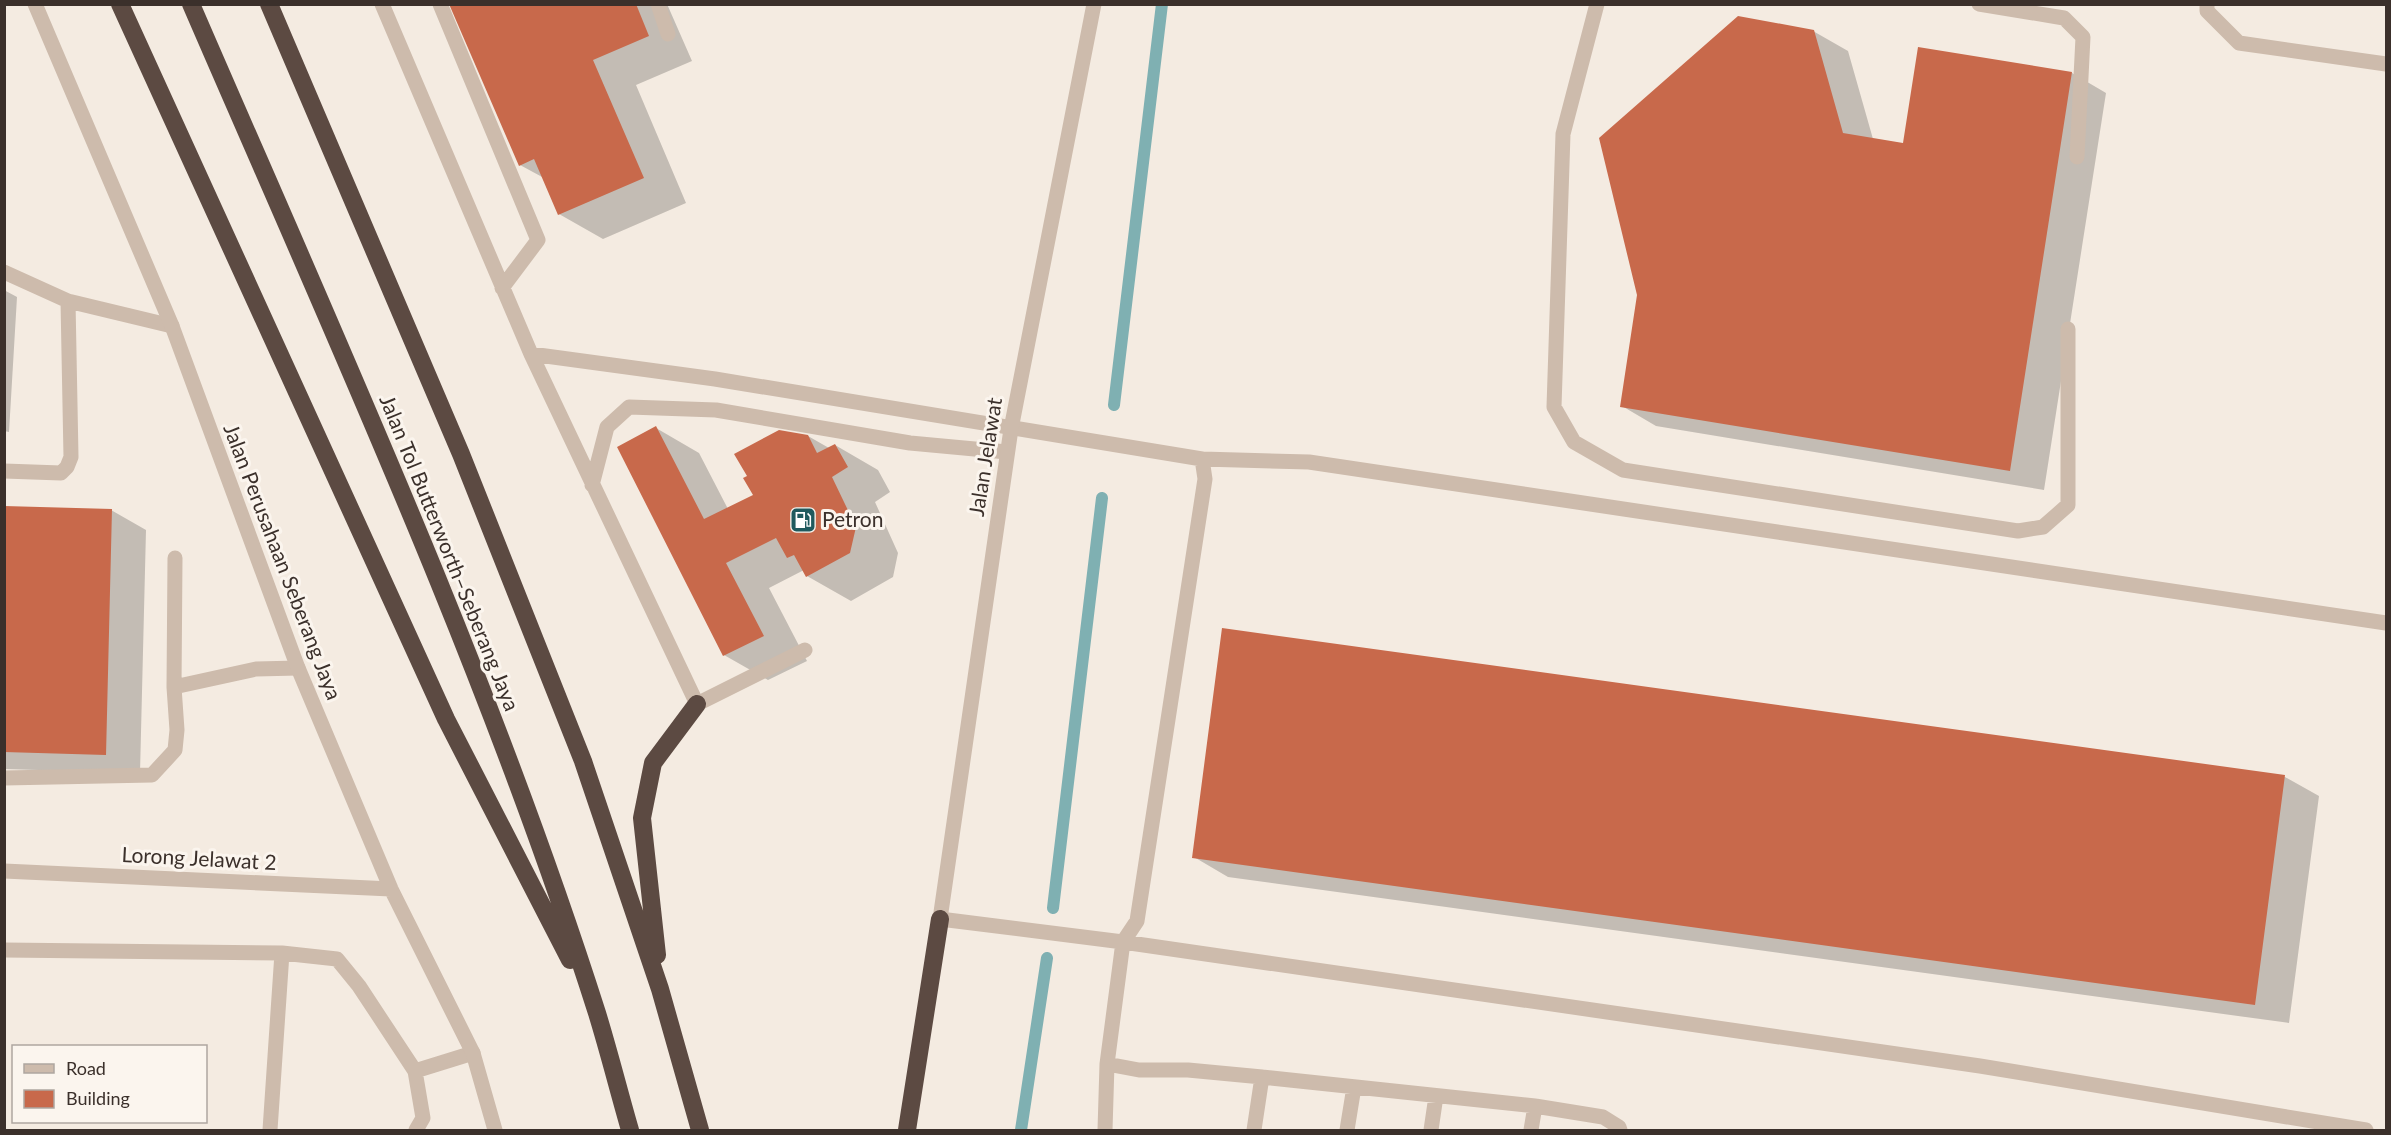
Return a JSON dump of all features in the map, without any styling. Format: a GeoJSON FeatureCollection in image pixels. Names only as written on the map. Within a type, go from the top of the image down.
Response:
{"type":"FeatureCollection","features":[{"type":"Feature","properties":{"kind":"highway"},"geometry":{"type":"LineString","coordinates":[[120,4],[446,719],[598,1015]]}},
{"type":"Feature","properties":{"kind":"highway","name":"Jalan Tol Butterworth–Seberang Jaya"},"geometry":{"type":"LineString","coordinates":[[191,4],[390,466],[522,792],[598,1015],[630,1131]]}},
{"type":"Feature","properties":{"kind":"highway"},"geometry":{"type":"LineString","coordinates":[[269,4],[461,453],[579,750],[660,989],[699,1131]]}},
{"type":"Feature","properties":{"kind":"highway"},"geometry":{"type":"LineString","coordinates":[[660,989],[642,818],[653,763],[697,704]]}},
{"type":"Feature","properties":{"kind":"highway"},"geometry":{"type":"LineString","coordinates":[[907,1131],[940,919]]}},
{"type":"Feature","properties":{"kind":"street","name":"Jalan Perusahaan Seberang Jaya"},"geometry":{"type":"LineString","coordinates":[[35,4],[172,326],[298,668],[391,889],[473,1053],[495,1131]]}},
{"type":"Feature","properties":{"kind":"street"},"geometry":{"type":"LineString","coordinates":[[382,4],[531,354],[697,704],[806,650]]}},
{"type":"Feature","properties":{"kind":"street"},"geometry":{"type":"LineString","coordinates":[[440,4],[538,240],[502,288]]}},
{"type":"Feature","properties":{"kind":"street"},"geometry":{"type":"LineString","coordinates":[[658,4],[668,34]]}},
{"type":"Feature","properties":{"kind":"street","name":"Jalan Jelawat"},"geometry":{"type":"LineString","coordinates":[[940,919],[1011,429],[1094,4]]}},
{"type":"Feature","properties":{"kind":"street"},"geometry":{"type":"LineString","coordinates":[[1597,4],[1563,134],[1554,407],[1574,442],[1623,470],[2018,531],[2043,527],[2068,505],[2068,329]]}},
{"type":"Feature","properties":{"kind":"street"},"geometry":{"type":"LineString","coordinates":[[1979,4],[2064,18],[2083,37],[2078,157]]}},
{"type":"Feature","properties":{"kind":"street"},"geometry":{"type":"LineString","coordinates":[[2207,4],[2207,11],[2239,43],[2386,64]]}},
{"type":"Feature","properties":{"kind":"street"},"geometry":{"type":"LineString","coordinates":[[4,272],[68,301],[172,326]]}},
{"type":"Feature","properties":{"kind":"street"},"geometry":{"type":"LineString","coordinates":[[4,471],[61,473],[68,467],[71,457],[68,301]]}},
{"type":"Feature","properties":{"kind":"street"},"geometry":{"type":"LineString","coordinates":[[531,354],[715,379],[1202,459],[1308,462],[2386,623]]}},
{"type":"Feature","properties":{"kind":"street"},"geometry":{"type":"LineString","coordinates":[[592,485],[607,428],[629,407],[716,410],[910,443],[1007,453]]}},
{"type":"Feature","properties":{"kind":"street"},"geometry":{"type":"LineString","coordinates":[[1105,1131],[1107,1064],[1124,942],[1137,921],[1205,479],[1202,459]]}},
{"type":"Feature","properties":{"kind":"street"},"geometry":{"type":"LineString","coordinates":[[4,778],[152,775],[175,750],[177,730],[174,687],[175,558]]}},
{"type":"Feature","properties":{"kind":"street"},"geometry":{"type":"LineString","coordinates":[[174,687],[256,669],[298,668]]}},
{"type":"Feature","properties":{"kind":"street","name":"Lorong Jelawat 2"},"geometry":{"type":"LineString","coordinates":[[4,871],[391,889]]}},
{"type":"Feature","properties":{"kind":"street"},"geometry":{"type":"LineString","coordinates":[[940,919],[1124,942],[1980,1066],[2366,1131]]}},
{"type":"Feature","properties":{"kind":"street"},"geometry":{"type":"LineString","coordinates":[[4,950],[282,953],[337,959],[359,986],[415,1071],[423,1118],[416,1131]]}},
{"type":"Feature","properties":{"kind":"street"},"geometry":{"type":"LineString","coordinates":[[270,1131],[282,953]]}},
{"type":"Feature","properties":{"kind":"street"},"geometry":{"type":"LineString","coordinates":[[415,1071],[473,1053]]}},
{"type":"Feature","properties":{"kind":"street"},"geometry":{"type":"LineString","coordinates":[[1107,1064],[1139,1070],[1188,1070],[1535,1106],[1604,1117],[1619,1127],[1620,1131]]}},
{"type":"Feature","properties":{"kind":"street"},"geometry":{"type":"LineString","coordinates":[[1254,1131],[1262,1077]]}},
{"type":"Feature","properties":{"kind":"street"},"geometry":{"type":"LineString","coordinates":[[1347,1131],[1354,1087]]}},
{"type":"Feature","properties":{"kind":"street"},"geometry":{"type":"LineString","coordinates":[[1431,1131],[1436,1096]]}},
{"type":"Feature","properties":{"kind":"street"},"geometry":{"type":"LineString","coordinates":[[1531,1131],[1535,1106]]}},
{"type":"Feature","properties":{"kind":"building"},"geometry":{"type":"Polygon","coordinates":[[[449,4],[636,4],[649,36],[593,60],[644,178],[558,215],[534,159],[519,166],[449,4]]]}},
{"type":"Feature","properties":{"kind":"building"},"geometry":{"type":"Polygon","coordinates":[[[1738,16],[1814,30],[1843,133],[1903,143],[1918,47],[2072,72],[2010,471],[1620,407],[1637,295],[1599,138],[1738,16]]]}},
{"type":"Feature","properties":{"kind":"building"},"geometry":{"type":"Polygon","coordinates":[[[656,426],[704,519],[753,495],[743,478],[747,476],[734,454],[779,430],[808,435],[817,453],[835,444],[848,467],[832,477],[856,527],[850,553],[806,577],[794,555],[787,558],[776,538],[726,563],[764,636],[723,656],[617,447],[656,426]]]}},
{"type":"Feature","properties":{"kind":"building"},"geometry":{"type":"Polygon","coordinates":[[[4,506],[112,509],[106,755],[4,752],[4,506]]]}},
{"type":"Feature","properties":{"kind":"building"},"geometry":{"type":"Polygon","coordinates":[[[1222,628],[2285,775],[2255,1005],[1192,858],[1222,628]]]}},
{"type":"Feature","properties":{"kind":"waterway"},"geometry":{"type":"LineString","coordinates":[[1114,405],[1162,4]]}},
{"type":"Feature","properties":{"kind":"waterway"},"geometry":{"type":"LineString","coordinates":[[1053,908],[1102,498]]}},
{"type":"Feature","properties":{"kind":"waterway"},"geometry":{"type":"LineString","coordinates":[[1021,1130],[1047,958]]}},
{"type":"Feature","properties":{"kind":"place","name":"Petron"},"geometry":{"type":"Point","coordinates":[803,520]}}]}
